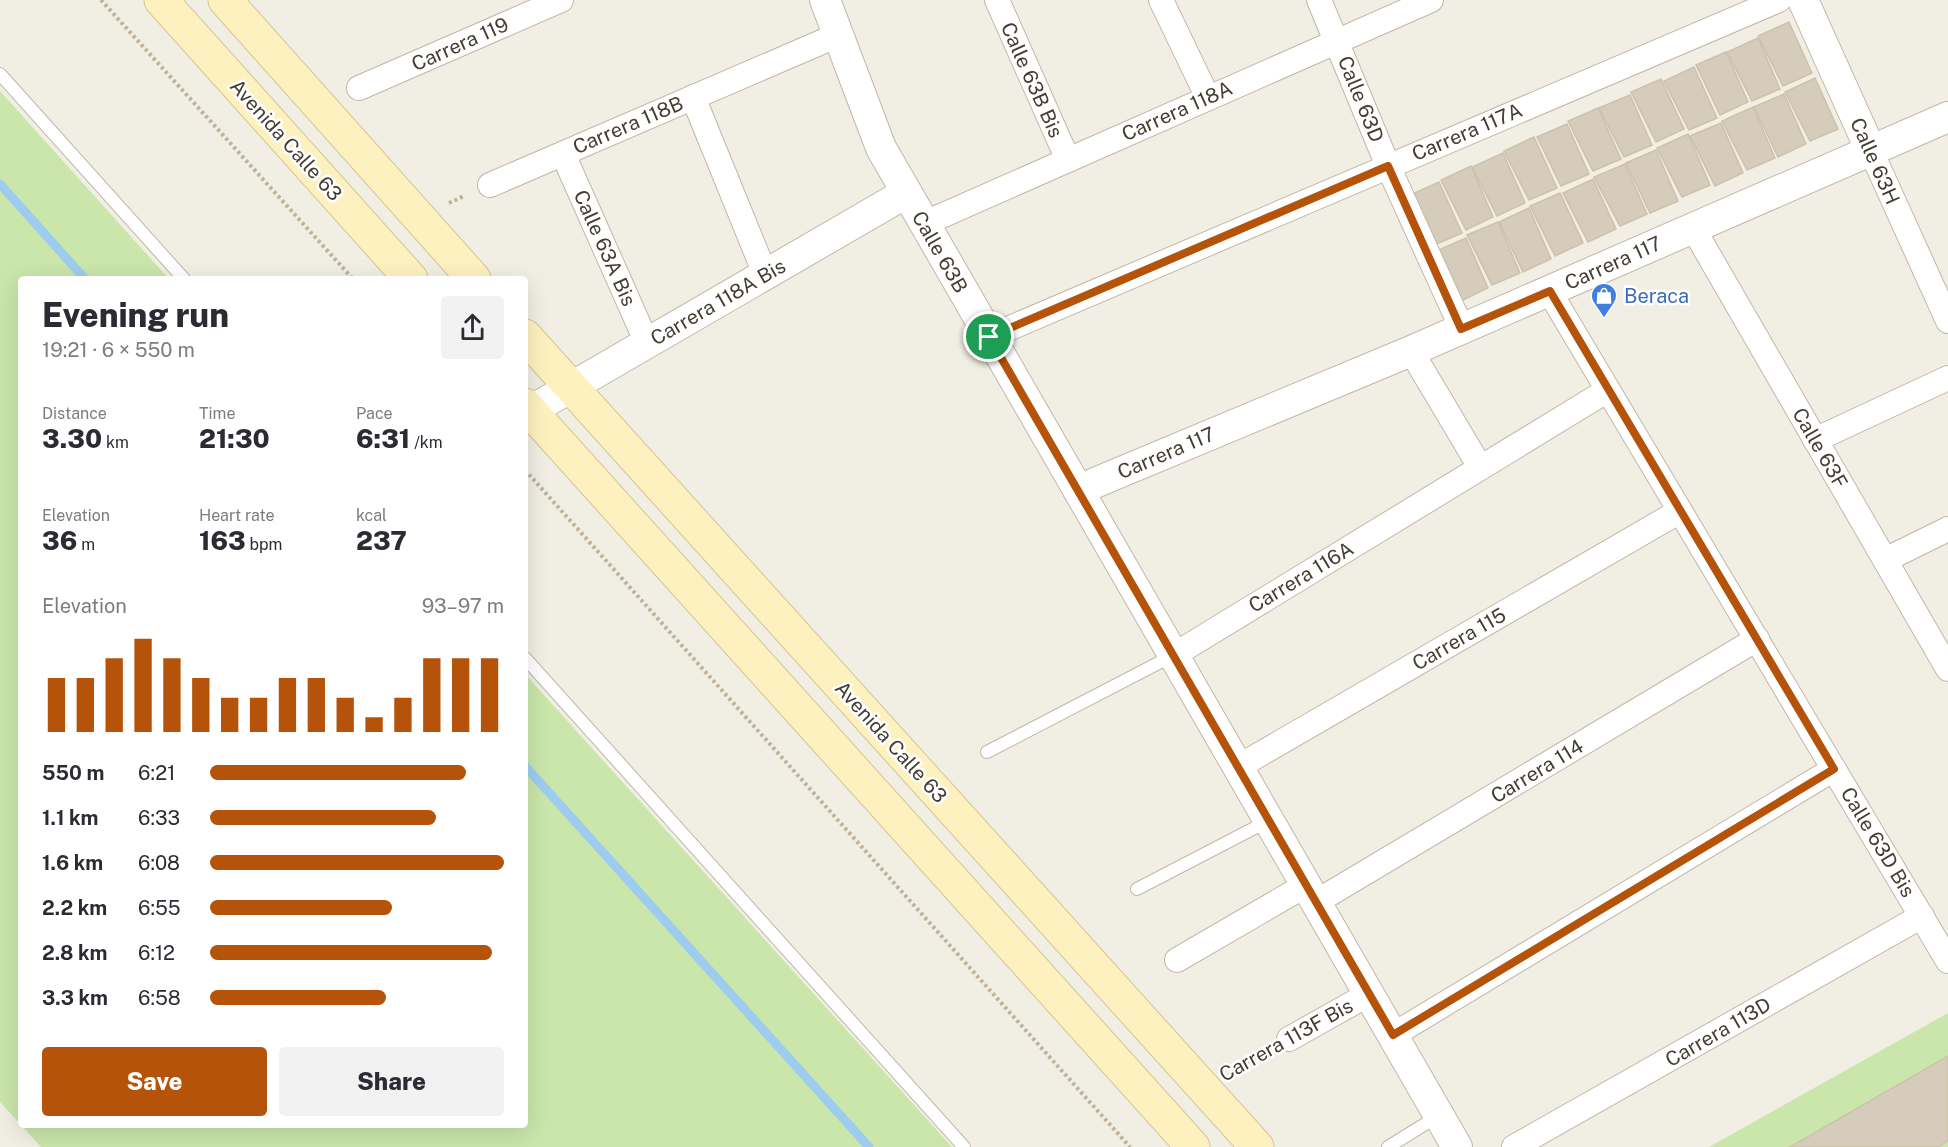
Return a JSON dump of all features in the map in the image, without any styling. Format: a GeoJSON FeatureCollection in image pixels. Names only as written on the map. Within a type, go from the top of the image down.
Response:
{"type":"FeatureCollection","features":[{"type":"Feature","properties":{"kind":"main road","name":"Avenida Calle 63"},"geometry":{"type":"LineString","coordinates":[[161,0],[408,276]]}},
{"type":"Feature","properties":{"kind":"main road"},"geometry":{"type":"LineString","coordinates":[[225,0],[471,276]]}},
{"type":"Feature","properties":{"kind":"main road","name":"Avenida Calle 63"},"geometry":{"type":"LineString","coordinates":[[528,339],[1257,1147]]}},
{"type":"Feature","properties":{"kind":"main road"},"geometry":{"type":"LineString","coordinates":[[528,409],[1192,1147]]}},
{"type":"Feature","properties":{"kind":"street","name":"Carrera 119"},"geometry":{"type":"LineString","coordinates":[[359,88],[561,0]]}},
{"type":"Feature","properties":{"kind":"street","name":"Calle 63B"},"geometry":{"type":"LineString","coordinates":[[825,0],[881,148],[1457,1147]]}},
{"type":"Feature","properties":{"kind":"street","name":"Calle 63B Bis"},"geometry":{"type":"LineString","coordinates":[[997,0],[1068,160]]}},
{"type":"Feature","properties":{"kind":"street"},"geometry":{"type":"LineString","coordinates":[[1161,0],[1208,98]]}},
{"type":"Feature","properties":{"kind":"street","name":"Calle 63D"},"geometry":{"type":"LineString","coordinates":[[1319,0],[1338,41],[1388,166],[1461,329]]}},
{"type":"Feature","properties":{"kind":"street","name":"Carrera 118A"},"geometry":{"type":"LineString","coordinates":[[924,224],[1431,0]]}},
{"type":"Feature","properties":{"kind":"street","name":"Carrera 117A"},"geometry":{"type":"LineString","coordinates":[[989,337],[1779,0]]}},
{"type":"Feature","properties":{"kind":"street","name":"Calle 63H"},"geometry":{"type":"LineString","coordinates":[[1803,0],[1948,321]]}},
{"type":"Feature","properties":{"kind":"street","name":"Carrera 118B"},"geometry":{"type":"LineString","coordinates":[[490,185],[838,35]]}},
{"type":"Feature","properties":{"kind":"street"},"geometry":{"type":"LineString","coordinates":[[693,98],[765,274]]}},
{"type":"Feature","properties":{"kind":"street","name":"Carrera 117"},"geometry":{"type":"LineString","coordinates":[[1078,490],[1411,351],[1948,117]]}},
{"type":"Feature","properties":{"kind":"street","name":"Calle 63A Bis"},"geometry":{"type":"LineString","coordinates":[[563,154],[647,343]]}},
{"type":"Feature","properties":{"kind":"street","name":"Carrera 118A Bis"},"geometry":{"type":"LineString","coordinates":[[528,408],[571,387],[906,193]]}},
{"type":"Feature","properties":{"kind":"street","name":"Calle 63F"},"geometry":{"type":"LineString","coordinates":[[1693,228],[1948,669]]}},
{"type":"Feature","properties":{"kind":"street","name":"Calle 63D Bis"},"geometry":{"type":"LineString","coordinates":[[1550,291],[1948,961]]}},
{"type":"Feature","properties":{"kind":"street"},"geometry":{"type":"LineString","coordinates":[[1411,351],[1480,467]]}},
{"type":"Feature","properties":{"kind":"street"},"geometry":{"type":"LineString","coordinates":[[1815,440],[1948,378]]}},
{"type":"Feature","properties":{"kind":"street","name":"Carrera 116A"},"geometry":{"type":"LineString","coordinates":[[1174,655],[1608,390]]}},
{"type":"Feature","properties":{"kind":"street","name":"Carrera 115"},"geometry":{"type":"LineString","coordinates":[[1238,767],[1680,511]]}},
{"type":"Feature","properties":{"kind":"street"},"geometry":{"type":"LineString","coordinates":[[1885,560],[1948,529]]}},
{"type":"Feature","properties":{"kind":"street","name":"Carrera 114"},"geometry":{"type":"LineString","coordinates":[[1177,960],[1311,894],[1757,639]]}},
{"type":"Feature","properties":{"kind":"street"},"geometry":{"type":"LineString","coordinates":[[1393,1035],[1834,769]]}},
{"type":"Feature","properties":{"kind":"street","name":"Carrera 113D"},"geometry":{"type":"LineString","coordinates":[[1514,1147],[1922,916]]}},
{"type":"Feature","properties":{"kind":"street","name":"Carrera 113F Bis"},"geometry":{"type":"LineString","coordinates":[[1289,1039],[1369,994]]}},
{"type":"Feature","properties":{"kind":"lane"},"geometry":{"type":"LineString","coordinates":[[0,74],[181,276]]}},
{"type":"Feature","properties":{"kind":"lane","name":"Carrera 116A"},"geometry":{"type":"LineString","coordinates":[[987,752],[1174,655]]}},
{"type":"Feature","properties":{"kind":"lane"},"geometry":{"type":"LineString","coordinates":[[528,661],[964,1147]]}},
{"type":"Feature","properties":{"kind":"lane"},"geometry":{"type":"LineString","coordinates":[[1137,889],[1269,821]]}},
{"type":"Feature","properties":{"kind":"lane"},"geometry":{"type":"LineString","coordinates":[[1388,1147],[1439,1115]]}},
{"type":"Feature","properties":{"kind":"path"},"geometry":{"type":"LineString","coordinates":[[101,0],[350,276]]}},
{"type":"Feature","properties":{"kind":"path"},"geometry":{"type":"LineString","coordinates":[[418,216],[490,185]]}},
{"type":"Feature","properties":{"kind":"path"},"geometry":{"type":"LineString","coordinates":[[528,473],[1130,1147]]}},
{"type":"Feature","properties":{"kind":"path","name":"Carrera 113F Bis"},"geometry":{"type":"LineString","coordinates":[[1203,1087],[1289,1039]]}},
{"type":"Feature","properties":{"kind":"green space"},"geometry":{"type":"Polygon","coordinates":[[[0,91],[166,276],[18,276],[18,1122],[0,1102],[0,91]]]}},
{"type":"Feature","properties":{"kind":"green space"},"geometry":{"type":"Polygon","coordinates":[[[528,677],[952,1147],[41,1147],[24,1128],[528,1128],[528,677]]]}},
{"type":"Feature","properties":{"kind":"green space"},"geometry":{"type":"Polygon","coordinates":[[[1948,1013],[1948,1147],[1709,1147],[1948,1013]]]}},
{"type":"Feature","properties":{"kind":"building"},"geometry":{"type":"Polygon","coordinates":[[[1789,22],[1812,73],[1783,86],[1758,36],[1789,22]]]}},
{"type":"Feature","properties":{"kind":"building"},"geometry":{"type":"Polygon","coordinates":[[[1758,38],[1780,89],[1752,101],[1727,52],[1758,38]]]}},
{"type":"Feature","properties":{"kind":"building"},"geometry":{"type":"Polygon","coordinates":[[[1726,52],[1748,102],[1720,115],[1696,65],[1726,52]]]}},
{"type":"Feature","properties":{"kind":"building"},"geometry":{"type":"Polygon","coordinates":[[[1694,67],[1717,118],[1689,130],[1664,81],[1694,67]]]}},
{"type":"Feature","properties":{"kind":"building"},"geometry":{"type":"Polygon","coordinates":[[[1815,78],[1838,129],[1810,141],[1785,92],[1815,78]]]}},
{"type":"Feature","properties":{"kind":"building"},"geometry":{"type":"Polygon","coordinates":[[[1661,79],[1684,129],[1656,142],[1631,92],[1661,79]]]}},
{"type":"Feature","properties":{"kind":"building"},"geometry":{"type":"Polygon","coordinates":[[[1784,94],[1806,144],[1778,157],[1754,107],[1784,94]]]}},
{"type":"Feature","properties":{"kind":"building"},"geometry":{"type":"Polygon","coordinates":[[[1630,95],[1652,145],[1624,157],[1599,108],[1630,95]]]}},
{"type":"Feature","properties":{"kind":"building"},"geometry":{"type":"Polygon","coordinates":[[[1753,107],[1775,158],[1747,170],[1722,121],[1753,107]]]}},
{"type":"Feature","properties":{"kind":"building"},"geometry":{"type":"Polygon","coordinates":[[[1598,108],[1621,159],[1593,171],[1568,121],[1598,108]]]}},
{"type":"Feature","properties":{"kind":"building"},"geometry":{"type":"Polygon","coordinates":[[[1721,123],[1743,173],[1715,186],[1690,136],[1721,123]]]}},
{"type":"Feature","properties":{"kind":"building"},"geometry":{"type":"Polygon","coordinates":[[[1567,124],[1589,174],[1561,186],[1537,137],[1567,124]]]}},
{"type":"Feature","properties":{"kind":"building"},"geometry":{"type":"Polygon","coordinates":[[[1688,134],[1710,185],[1682,197],[1657,148],[1688,134]]]}},
{"type":"Feature","properties":{"kind":"building"},"geometry":{"type":"Polygon","coordinates":[[[1534,137],[1557,188],[1529,200],[1504,151],[1534,137]]]}},
{"type":"Feature","properties":{"kind":"building"},"geometry":{"type":"Polygon","coordinates":[[[1656,150],[1678,201],[1650,213],[1626,163],[1656,150]]]}},
{"type":"Feature","properties":{"kind":"building"},"geometry":{"type":"Polygon","coordinates":[[[1503,153],[1525,203],[1497,216],[1472,167],[1503,153]]]}},
{"type":"Feature","properties":{"kind":"building"},"geometry":{"type":"Polygon","coordinates":[[[1625,164],[1647,214],[1620,226],[1594,177],[1625,164]]]}},
{"type":"Feature","properties":{"kind":"building"},"geometry":{"type":"Polygon","coordinates":[[[1471,166],[1493,217],[1466,230],[1441,180],[1471,166]]]}},
{"type":"Feature","properties":{"kind":"building"},"geometry":{"type":"Polygon","coordinates":[[[1593,179],[1616,229],[1588,242],[1563,193],[1593,179]]]}},
{"type":"Feature","properties":{"kind":"building"},"geometry":{"type":"Polygon","coordinates":[[[1439,182],[1462,233],[1434,245],[1410,195],[1439,182]]]}},
{"type":"Feature","properties":{"kind":"building"},"geometry":{"type":"Polygon","coordinates":[[[1560,193],[1583,243],[1555,256],[1530,206],[1560,193]]]}},
{"type":"Feature","properties":{"kind":"building"},"geometry":{"type":"Polygon","coordinates":[[[1529,208],[1551,259],[1523,272],[1499,222],[1529,208]]]}},
{"type":"Feature","properties":{"kind":"building"},"geometry":{"type":"Polygon","coordinates":[[[1498,222],[1520,273],[1492,285],[1467,235],[1498,222]]]}},
{"type":"Feature","properties":{"kind":"building"},"geometry":{"type":"Polygon","coordinates":[[[1466,238],[1488,288],[1461,301],[1436,251],[1466,238]]]}},
{"type":"Feature","properties":{"kind":"building"},"geometry":{"type":"Polygon","coordinates":[[[1948,1056],[1948,1141],[1938,1147],[1790,1147],[1948,1056]]]}},
{"type":"Feature","properties":{"kind":"waterway"},"geometry":{"type":"LineString","coordinates":[[0,184],[82,276]]}},
{"type":"Feature","properties":{"kind":"waterway"},"geometry":{"type":"LineString","coordinates":[[528,769],[869,1147]]}},
{"type":"Feature","properties":{"kind":"place","name":"Beraca"},"geometry":{"type":"Point","coordinates":[1604,319]}},
{"type":"Feature","properties":{"kind":"route"},"geometry":{"type":"LineString","coordinates":[[1388,166],[1461,329],[1550,291],[1834,769],[1393,1035],[989,337],[1388,166]]}}]}
